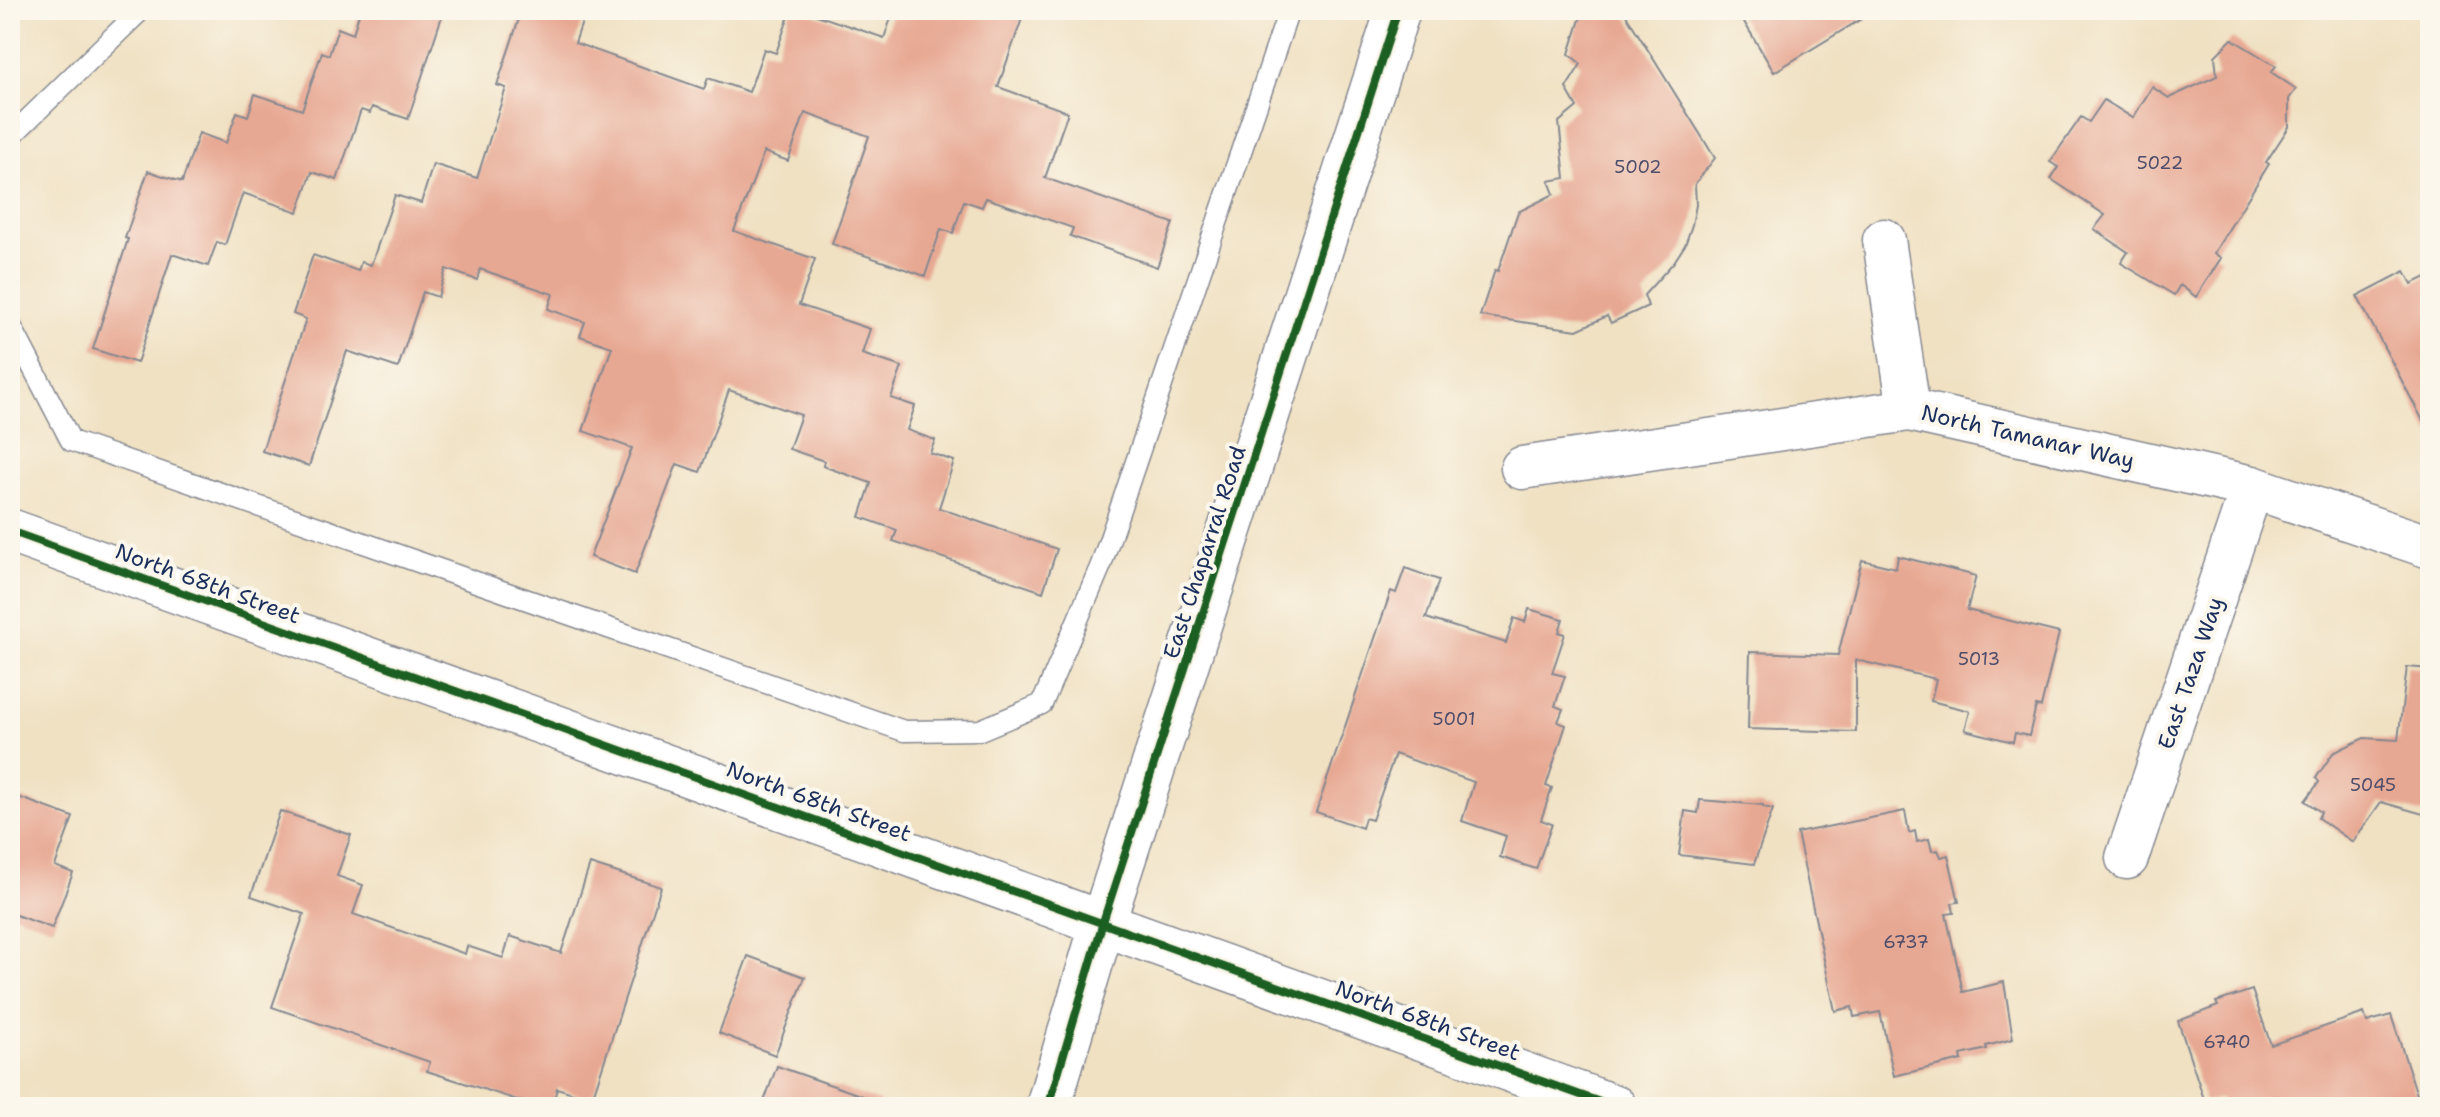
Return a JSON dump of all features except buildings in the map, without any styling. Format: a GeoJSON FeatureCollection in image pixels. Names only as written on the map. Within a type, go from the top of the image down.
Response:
{"type":"FeatureCollection","features":[{"type":"Feature","properties":{"kind":"street","name":"East Chaparral Road"},"geometry":{"type":"LineString","coordinates":[[1048,1107],[1103,922],[1398,10]]}},
{"type":"Feature","properties":{"kind":"street"},"geometry":{"type":"LineString","coordinates":[[1884,240],[1909,410]]}},
{"type":"Feature","properties":{"kind":"street","name":"North Tamanar Way"},"geometry":{"type":"LineString","coordinates":[[1522,468],[1909,410],[2252,487],[2430,547]]}},
{"type":"Feature","properties":{"kind":"street","name":"East Taza Way"},"geometry":{"type":"LineString","coordinates":[[2127,858],[2252,487]]}},
{"type":"Feature","properties":{"kind":"street","name":"North 68th Street"},"geometry":{"type":"LineString","coordinates":[[10,531],[1614,1107]]}},
{"type":"Feature","properties":{"kind":"lane"},"geometry":{"type":"LineString","coordinates":[[10,137],[141,10]]}},
{"type":"Feature","properties":{"kind":"lane"},"geometry":{"type":"LineString","coordinates":[[10,324],[71,441],[904,731],[980,730],[1042,704],[1101,565],[1289,10]]}},
{"type":"Feature","properties":{"kind":"cycle path"},"geometry":{"type":"LineString","coordinates":[[1048,1107],[1103,922],[1398,10]]}},
{"type":"Feature","properties":{"kind":"cycle path"},"geometry":{"type":"LineString","coordinates":[[10,531],[1614,1107]]}}]}
